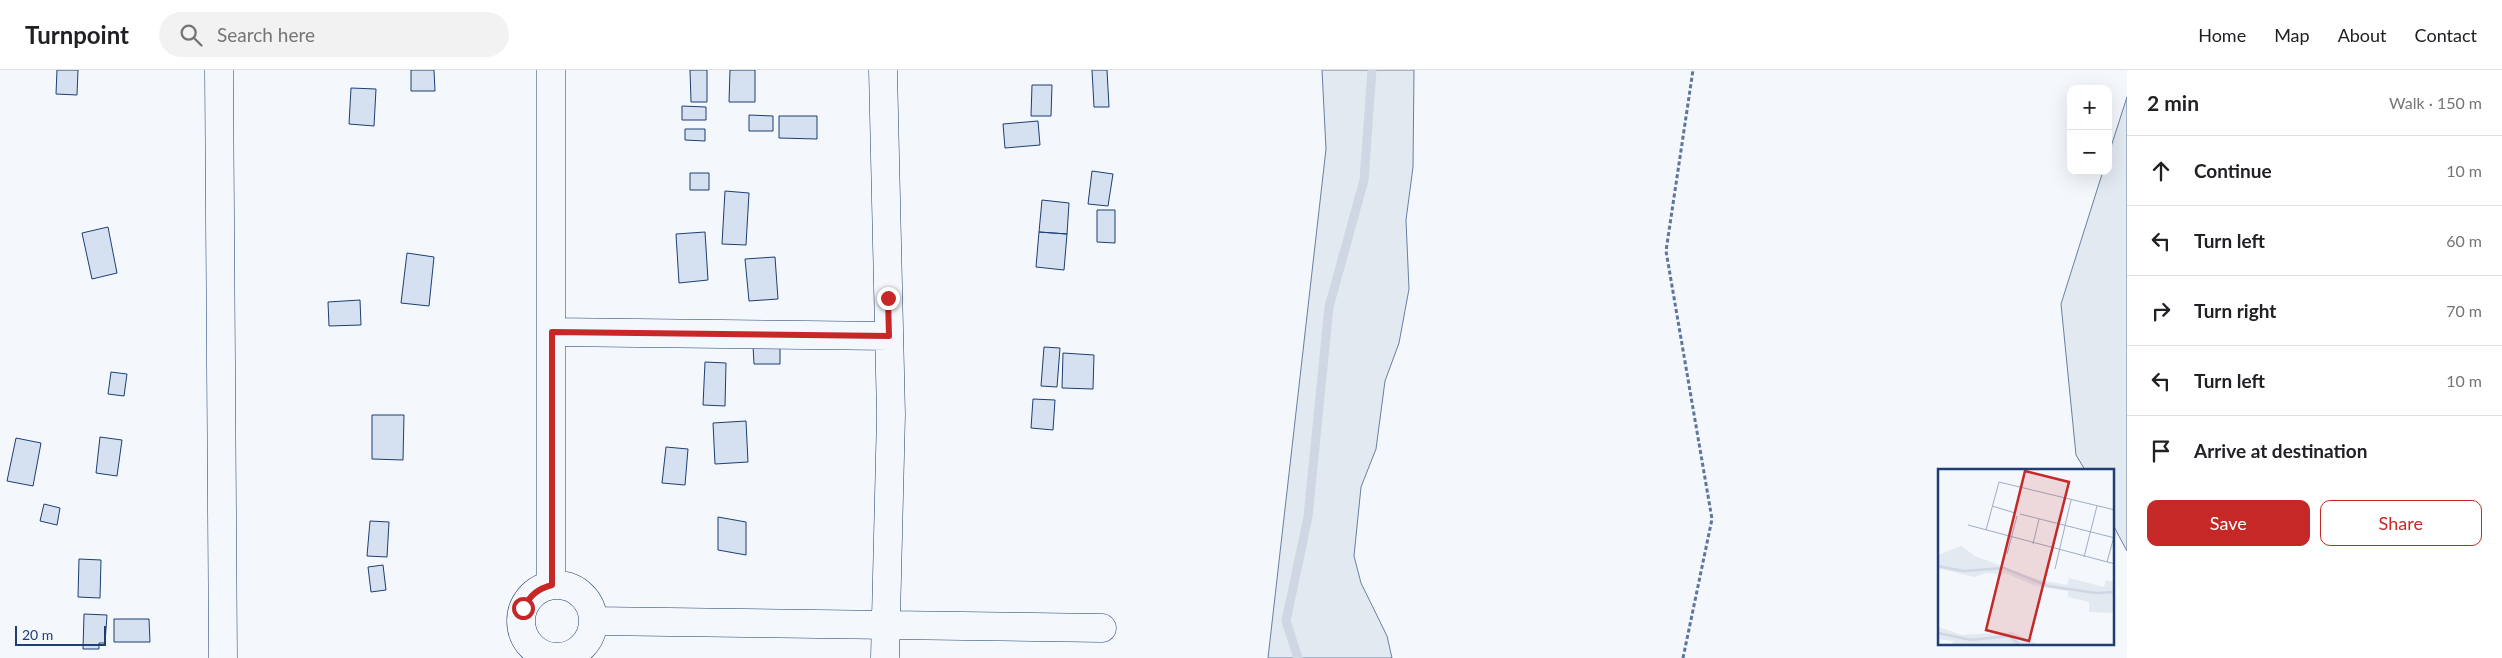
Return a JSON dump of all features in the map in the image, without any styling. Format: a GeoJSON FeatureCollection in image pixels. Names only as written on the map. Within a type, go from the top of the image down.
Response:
{"type":"FeatureCollection","features":[{"type":"Feature","properties":{"kind":"street"},"geometry":{"type":"LineString","coordinates":[[219,70],[223,658]]}},
{"type":"Feature","properties":{"kind":"street"},"geometry":{"type":"LineString","coordinates":[[551,70],[552,585]]}},
{"type":"Feature","properties":{"kind":"street"},"geometry":{"type":"LineString","coordinates":[[883,70],[891,415],[885,658]]}},
{"type":"Feature","properties":{"kind":"street"},"geometry":{"type":"LineString","coordinates":[[552,332],[889,336]]}},
{"type":"Feature","properties":{"kind":"street"},"geometry":{"type":"LineString","coordinates":[[552,585],[564,585],[581,594],[591,609],[594,621],[591,634],[585,645],[575,653],[563,657],[551,657],[538,652],[529,644],[523,633],[521,620],[523,608],[530,597],[539,589],[552,585]]}},
{"type":"Feature","properties":{"kind":"street"},"geometry":{"type":"LineString","coordinates":[[594,621],[1102,628]]}},
{"type":"Feature","properties":{"kind":"path"},"geometry":{"type":"LineString","coordinates":[[1683,658],[1712,518],[1666,251],[1693,70]]}},
{"type":"Feature","properties":{"kind":"shaded area"},"geometry":{"type":"Polygon","coordinates":[[[1322,70],[1414,70],[1413,167],[1406,220],[1409,289],[1399,343],[1385,381],[1376,449],[1361,487],[1354,556],[1361,583],[1387,636],[1392,658],[1268,658],[1326,149],[1322,70]]]}},
{"type":"Feature","properties":{"kind":"shaded area"},"geometry":{"type":"Polygon","coordinates":[[[2127,97],[2127,551],[2114,527],[2114,469],[2084,469],[2076,455],[2061,304],[2102,175],[2112,175],[2112,144],[2127,97]]]}},
{"type":"Feature","properties":{"kind":"building"},"geometry":{"type":"Polygon","coordinates":[[[57,70],[78,70],[77,95],[56,94],[57,70]]]}},
{"type":"Feature","properties":{"kind":"building"},"geometry":{"type":"Polygon","coordinates":[[[411,70],[434,70],[435,91],[411,91],[411,70]]]}},
{"type":"Feature","properties":{"kind":"building"},"geometry":{"type":"Polygon","coordinates":[[[690,70],[707,70],[707,102],[691,102],[690,70]]]}},
{"type":"Feature","properties":{"kind":"building"},"geometry":{"type":"Polygon","coordinates":[[[730,70],[755,70],[755,102],[729,102],[730,70]]]}},
{"type":"Feature","properties":{"kind":"building"},"geometry":{"type":"Polygon","coordinates":[[[1092,70],[1107,70],[1109,107],[1094,107],[1092,70]]]}},
{"type":"Feature","properties":{"kind":"building"},"geometry":{"type":"Polygon","coordinates":[[[1032,85],[1052,85],[1051,116],[1031,116],[1032,85]]]}},
{"type":"Feature","properties":{"kind":"building"},"geometry":{"type":"Polygon","coordinates":[[[351,88],[376,89],[374,126],[349,124],[351,88]]]}},
{"type":"Feature","properties":{"kind":"building"},"geometry":{"type":"Polygon","coordinates":[[[682,106],[706,107],[706,120],[682,120],[682,106]]]}},
{"type":"Feature","properties":{"kind":"building"},"geometry":{"type":"Polygon","coordinates":[[[749,115],[773,116],[773,131],[749,131],[749,115]]]}},
{"type":"Feature","properties":{"kind":"building"},"geometry":{"type":"Polygon","coordinates":[[[779,116],[817,116],[817,139],[779,138],[779,116]]]}},
{"type":"Feature","properties":{"kind":"building"},"geometry":{"type":"Polygon","coordinates":[[[1038,121],[1040,145],[1005,148],[1003,124],[1038,121]]]}},
{"type":"Feature","properties":{"kind":"building"},"geometry":{"type":"Polygon","coordinates":[[[685,129],[705,129],[705,141],[685,140],[685,129]]]}},
{"type":"Feature","properties":{"kind":"building"},"geometry":{"type":"Polygon","coordinates":[[[1092,171],[1113,174],[1108,206],[1088,204],[1092,171]]]}},
{"type":"Feature","properties":{"kind":"building"},"geometry":{"type":"Polygon","coordinates":[[[690,173],[709,173],[709,190],[690,190],[690,173]]]}},
{"type":"Feature","properties":{"kind":"building"},"geometry":{"type":"Polygon","coordinates":[[[725,191],[749,193],[746,245],[722,244],[725,191]]]}},
{"type":"Feature","properties":{"kind":"building"},"geometry":{"type":"Polygon","coordinates":[[[1042,200],[1069,203],[1067,234],[1039,232],[1042,200]]]}},
{"type":"Feature","properties":{"kind":"building"},"geometry":{"type":"Polygon","coordinates":[[[1097,210],[1115,210],[1115,243],[1097,242],[1097,210]]]}},
{"type":"Feature","properties":{"kind":"building"},"geometry":{"type":"Polygon","coordinates":[[[108,227],[117,273],[92,279],[82,233],[108,227]]]}},
{"type":"Feature","properties":{"kind":"building"},"geometry":{"type":"Polygon","coordinates":[[[705,232],[708,280],[679,283],[676,234],[705,232]]]}},
{"type":"Feature","properties":{"kind":"building"},"geometry":{"type":"Polygon","coordinates":[[[1039,232],[1067,234],[1064,270],[1036,267],[1039,232]]]}},
{"type":"Feature","properties":{"kind":"building"},"geometry":{"type":"Polygon","coordinates":[[[407,253],[434,257],[429,306],[401,303],[407,253]]]}},
{"type":"Feature","properties":{"kind":"building"},"geometry":{"type":"Polygon","coordinates":[[[775,257],[778,299],[749,301],[745,259],[775,257]]]}},
{"type":"Feature","properties":{"kind":"building"},"geometry":{"type":"Polygon","coordinates":[[[360,300],[361,325],[329,326],[328,302],[360,300]]]}},
{"type":"Feature","properties":{"kind":"building"},"geometry":{"type":"Polygon","coordinates":[[[753,346],[780,346],[780,364],[754,364],[753,346]]]}},
{"type":"Feature","properties":{"kind":"building"},"geometry":{"type":"Polygon","coordinates":[[[1044,347],[1060,348],[1057,387],[1041,386],[1044,347]]]}},
{"type":"Feature","properties":{"kind":"building"},"geometry":{"type":"Polygon","coordinates":[[[1063,353],[1094,355],[1093,389],[1062,388],[1063,353]]]}},
{"type":"Feature","properties":{"kind":"building"},"geometry":{"type":"Polygon","coordinates":[[[705,362],[726,363],[725,406],[703,405],[705,362]]]}},
{"type":"Feature","properties":{"kind":"building"},"geometry":{"type":"Polygon","coordinates":[[[111,372],[127,374],[124,396],[108,394],[111,372]]]}},
{"type":"Feature","properties":{"kind":"building"},"geometry":{"type":"Polygon","coordinates":[[[1033,399],[1055,400],[1053,430],[1031,428],[1033,399]]]}},
{"type":"Feature","properties":{"kind":"building"},"geometry":{"type":"Polygon","coordinates":[[[372,415],[404,415],[403,460],[372,459],[372,415]]]}},
{"type":"Feature","properties":{"kind":"building"},"geometry":{"type":"Polygon","coordinates":[[[746,421],[748,462],[715,464],[713,423],[746,421]]]}},
{"type":"Feature","properties":{"kind":"building"},"geometry":{"type":"Polygon","coordinates":[[[100,437],[122,440],[117,476],[96,473],[100,437]]]}},
{"type":"Feature","properties":{"kind":"building"},"geometry":{"type":"Polygon","coordinates":[[[16,438],[41,443],[33,486],[7,481],[16,438]]]}},
{"type":"Feature","properties":{"kind":"building"},"geometry":{"type":"Polygon","coordinates":[[[666,447],[688,449],[685,485],[662,483],[666,447]]]}},
{"type":"Feature","properties":{"kind":"building"},"geometry":{"type":"Polygon","coordinates":[[[44,504],[60,508],[57,525],[40,521],[44,504]]]}},
{"type":"Feature","properties":{"kind":"building"},"geometry":{"type":"Polygon","coordinates":[[[718,517],[746,522],[746,555],[718,550],[718,517]]]}},
{"type":"Feature","properties":{"kind":"building"},"geometry":{"type":"Polygon","coordinates":[[[370,521],[389,522],[387,557],[367,556],[370,521]]]}},
{"type":"Feature","properties":{"kind":"building"},"geometry":{"type":"Polygon","coordinates":[[[79,559],[101,560],[100,598],[78,597],[79,559]]]}},
{"type":"Feature","properties":{"kind":"building"},"geometry":{"type":"Polygon","coordinates":[[[383,565],[386,590],[371,592],[368,567],[383,565]]]}},
{"type":"Feature","properties":{"kind":"building"},"geometry":{"type":"Polygon","coordinates":[[[84,614],[107,615],[105,643],[99,643],[99,649],[83,649],[84,614]]]}},
{"type":"Feature","properties":{"kind":"building"},"geometry":{"type":"Polygon","coordinates":[[[114,619],[149,619],[150,642],[114,642],[114,619]]]}},
{"type":"Feature","properties":{"kind":"waterway"},"geometry":{"type":"LineString","coordinates":[[1298,658],[1286,621],[1308,517],[1329,307],[1364,180],[1372,70]]}},
{"type":"Feature","properties":{"kind":"route"},"geometry":{"type":"LineString","coordinates":[[523,608],[530,597],[539,589],[552,585],[552,332],[889,336],[888,298]]}}]}
